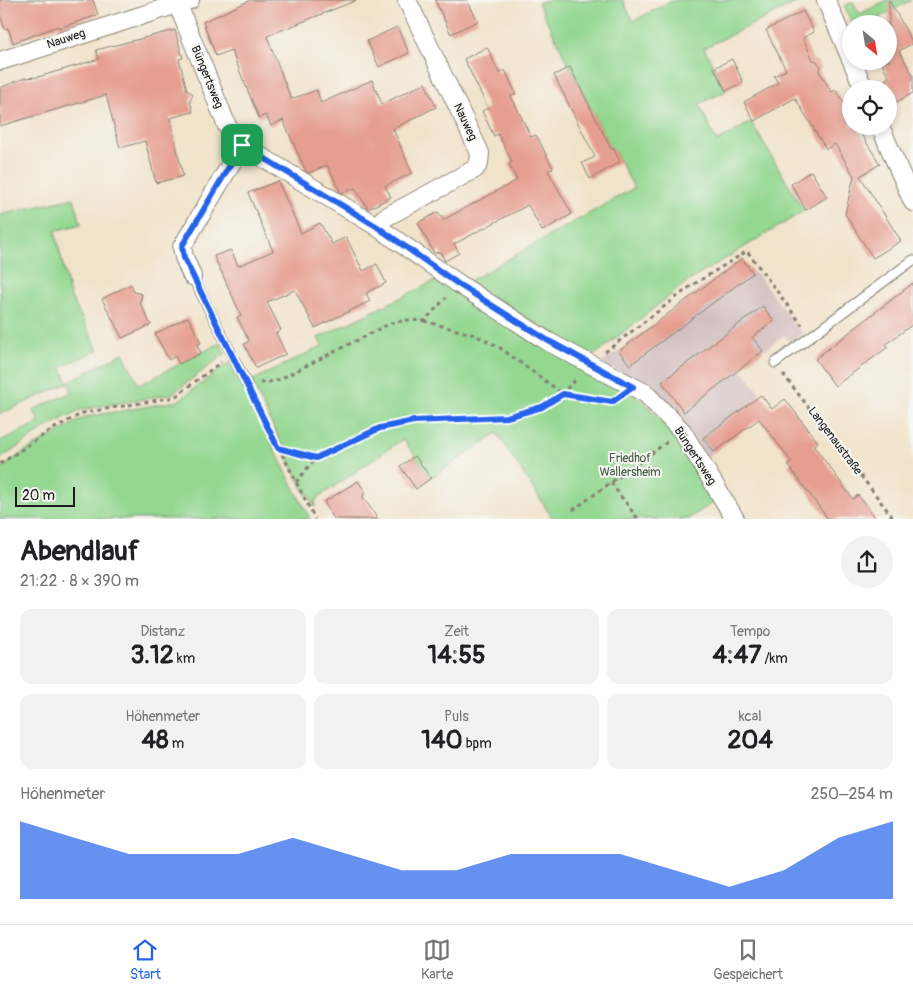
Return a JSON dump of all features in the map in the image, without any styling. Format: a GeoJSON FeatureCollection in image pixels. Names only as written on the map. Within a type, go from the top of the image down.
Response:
{"type":"FeatureCollection","features":[{"type":"Feature","properties":{"kind":"street","name":"Nauweg"},"geometry":{"type":"LineString","coordinates":[[376,226],[384,218],[475,169],[479,162],[480,153],[407,0]]}},
{"type":"Feature","properties":{"kind":"street"},"geometry":{"type":"LineString","coordinates":[[829,1],[842,34]]}},
{"type":"Feature","properties":{"kind":"street","name":"Nauweg"},"geometry":{"type":"LineString","coordinates":[[0,61],[152,5],[184,2]]}},
{"type":"Feature","properties":{"kind":"street","name":"Büngertsweg"},"geometry":{"type":"LineString","coordinates":[[184,2],[227,126],[242,145],[376,226],[458,284],[547,340],[633,387],[658,404],[682,431],[735,519]]}},
{"type":"Feature","properties":{"kind":"street"},"geometry":{"type":"LineString","coordinates":[[884,135],[913,202]]}},
{"type":"Feature","properties":{"kind":"street"},"geometry":{"type":"LineString","coordinates":[[192,276],[184,258],[182,246],[242,145]]}},
{"type":"Feature","properties":{"kind":"lane"},"geometry":{"type":"LineString","coordinates":[[775,363],[913,260]]}},
{"type":"Feature","properties":{"kind":"lane"},"geometry":{"type":"LineString","coordinates":[[192,276],[247,384]]}},
{"type":"Feature","properties":{"kind":"path"},"geometry":{"type":"LineString","coordinates":[[296,482],[316,458],[380,428],[414,421],[507,417],[542,407],[563,394],[590,364],[691,286],[747,251],[811,336]]}},
{"type":"Feature","properties":{"kind":"path"},"geometry":{"type":"LineString","coordinates":[[424,321],[458,284]]}},
{"type":"Feature","properties":{"kind":"path"},"geometry":{"type":"LineString","coordinates":[[315,519],[247,384],[276,382],[391,323],[408,320],[424,321],[475,334],[491,343],[563,394],[612,402],[633,387]]}},
{"type":"Feature","properties":{"kind":"path"},"geometry":{"type":"LineString","coordinates":[[0,464],[51,430],[83,413],[175,397],[231,354]]}},
{"type":"Feature","properties":{"kind":"path","name":"Langenaustraße"},"geometry":{"type":"LineString","coordinates":[[775,363],[894,519]]}},
{"type":"Feature","properties":{"kind":"path"},"geometry":{"type":"LineString","coordinates":[[573,510],[682,431]]}},
{"type":"Feature","properties":{"kind":"path"},"geometry":{"type":"LineString","coordinates":[[278,448],[316,458]]}},
{"type":"Feature","properties":{"kind":"path"},"geometry":{"type":"LineString","coordinates":[[611,483],[638,519]]}},
{"type":"Feature","properties":{"kind":"shaded area"},"geometry":{"type":"Polygon","coordinates":[[[742,258],[753,273],[757,274],[802,334],[790,342],[784,335],[741,368],[772,409],[705,459],[687,427],[671,407],[647,386],[602,363],[742,258]]]}},
{"type":"Feature","properties":{"kind":"green space"},"geometry":{"type":"Polygon","coordinates":[[[546,0],[623,0],[633,21],[674,0],[802,0],[704,48],[726,91],[699,104],[717,142],[751,122],[804,211],[687,282],[592,357],[468,282],[634,188],[613,148],[611,149],[538,3],[546,0]]]}},
{"type":"Feature","properties":{"kind":"green space"},"geometry":{"type":"Polygon","coordinates":[[[887,0],[911,0],[884,15],[848,15],[844,6],[853,2],[860,14],[887,0]]]}},
{"type":"Feature","properties":{"kind":"green space"},"geometry":{"type":"Polygon","coordinates":[[[74,198],[81,224],[55,231],[70,295],[98,350],[61,367],[68,382],[123,353],[139,385],[220,343],[225,354],[172,394],[80,410],[47,427],[0,459],[0,441],[40,422],[33,410],[72,392],[68,383],[0,414],[0,215],[74,198]]]}},
{"type":"Feature","properties":{"kind":"green space","name":"Friedhof Wallersheim"},"geometry":{"type":"Polygon","coordinates":[[[441,278],[636,395],[677,435],[714,502],[688,519],[553,519],[497,433],[431,478],[403,439],[316,499],[315,507],[308,494],[306,495],[251,381],[322,346],[318,338],[441,278]]]}},
{"type":"Feature","properties":{"kind":"green space"},"geometry":{"type":"Polygon","coordinates":[[[230,362],[310,519],[0,519],[0,470],[19,455],[85,417],[178,401],[230,362]]]}},
{"type":"Feature","properties":{"kind":"building"},"geometry":{"type":"Polygon","coordinates":[[[0,0],[93,0],[98,15],[59,28],[58,26],[13,43],[8,28],[5,29],[0,15],[0,0]]]}},
{"type":"Feature","properties":{"kind":"building"},"geometry":{"type":"Polygon","coordinates":[[[251,0],[357,0],[267,36],[291,99],[317,90],[321,103],[372,80],[382,104],[425,83],[436,107],[393,129],[412,173],[385,186],[391,197],[368,209],[355,188],[341,193],[327,165],[309,173],[306,172],[283,120],[271,126],[266,115],[259,118],[231,50],[216,56],[203,22],[251,0]]]}},
{"type":"Feature","properties":{"kind":"building"},"geometry":{"type":"Polygon","coordinates":[[[435,0],[467,0],[478,21],[451,34],[435,0]]]}},
{"type":"Feature","properties":{"kind":"building"},"geometry":{"type":"Polygon","coordinates":[[[889,0],[897,15],[889,15],[889,0]]]}},
{"type":"Feature","properties":{"kind":"building"},"geometry":{"type":"Polygon","coordinates":[[[803,11],[814,32],[803,38],[813,60],[817,61],[821,67],[819,71],[832,92],[836,90],[842,100],[842,135],[862,135],[880,164],[860,176],[901,241],[873,258],[845,214],[854,176],[835,144],[826,149],[795,98],[754,121],[744,102],[778,83],[774,76],[786,70],[766,30],[803,11]]]}},
{"type":"Feature","properties":{"kind":"building"},"geometry":{"type":"Polygon","coordinates":[[[898,16],[913,43],[899,51],[913,75],[913,93],[897,102],[897,80],[885,80],[889,77],[886,70],[898,70],[898,16]]]}},
{"type":"Feature","properties":{"kind":"building"},"geometry":{"type":"Polygon","coordinates":[[[397,27],[409,53],[379,67],[367,41],[397,27]]]}},
{"type":"Feature","properties":{"kind":"building"},"geometry":{"type":"Polygon","coordinates":[[[175,30],[183,58],[179,59],[187,90],[193,94],[190,101],[193,112],[170,118],[183,176],[156,183],[145,141],[120,148],[106,95],[0,126],[0,88],[24,78],[38,77],[99,59],[96,50],[175,30]]]}},
{"type":"Feature","properties":{"kind":"building"},"geometry":{"type":"Polygon","coordinates":[[[487,47],[499,73],[505,70],[516,94],[511,96],[531,137],[536,135],[553,168],[548,171],[572,214],[542,231],[528,205],[454,244],[459,253],[445,261],[440,252],[434,253],[418,223],[438,212],[443,220],[517,180],[509,164],[512,162],[498,134],[494,136],[482,111],[488,108],[464,59],[487,47]]]}},
{"type":"Feature","properties":{"kind":"building"},"geometry":{"type":"Polygon","coordinates":[[[732,59],[743,82],[726,91],[714,68],[732,59]]]}},
{"type":"Feature","properties":{"kind":"building"},"geometry":{"type":"Polygon","coordinates":[[[570,67],[611,149],[613,148],[620,162],[590,179],[582,163],[595,157],[554,75],[570,67]]]}},
{"type":"Feature","properties":{"kind":"building"},"geometry":{"type":"Polygon","coordinates":[[[811,171],[827,197],[806,210],[791,184],[811,171]]]}},
{"type":"Feature","properties":{"kind":"building"},"geometry":{"type":"Polygon","coordinates":[[[278,181],[301,233],[320,223],[332,244],[346,237],[363,271],[377,264],[386,283],[366,293],[370,301],[315,328],[295,290],[267,302],[281,330],[276,333],[286,354],[256,368],[244,344],[249,341],[237,317],[241,315],[214,256],[231,250],[238,266],[273,251],[248,193],[278,181]]]}},
{"type":"Feature","properties":{"kind":"building"},"geometry":{"type":"Polygon","coordinates":[[[742,258],[753,273],[630,365],[619,351],[742,258]]]}},
{"type":"Feature","properties":{"kind":"building"},"geometry":{"type":"Polygon","coordinates":[[[913,283],[913,324],[886,344],[888,347],[835,386],[815,359],[913,283]]]}},
{"type":"Feature","properties":{"kind":"building"},"geometry":{"type":"Polygon","coordinates":[[[131,284],[134,292],[142,294],[140,303],[151,325],[122,338],[102,299],[131,284]]]}},
{"type":"Feature","properties":{"kind":"building"},"geometry":{"type":"Polygon","coordinates":[[[763,306],[774,321],[752,337],[763,351],[684,412],[662,382],[763,306]]]}},
{"type":"Feature","properties":{"kind":"building"},"geometry":{"type":"Polygon","coordinates":[[[188,317],[201,343],[197,345],[201,353],[179,364],[175,356],[169,360],[155,334],[188,317]]]}},
{"type":"Feature","properties":{"kind":"building"},"geometry":{"type":"Polygon","coordinates":[[[761,395],[772,409],[785,399],[818,442],[814,446],[853,499],[858,495],[876,519],[828,519],[788,465],[792,462],[759,419],[714,452],[703,438],[761,395]]]}},
{"type":"Feature","properties":{"kind":"building"},"geometry":{"type":"Polygon","coordinates":[[[415,456],[431,478],[416,489],[400,466],[415,456]]]}},
{"type":"Feature","properties":{"kind":"building"},"geometry":{"type":"Polygon","coordinates":[[[358,481],[365,491],[363,497],[378,519],[334,519],[324,502],[358,481]]]}},
{"type":"Feature","properties":{"kind":"route"},"geometry":{"type":"LineString","coordinates":[[242,145],[376,226],[458,284],[547,340],[633,387],[612,402],[563,394],[542,407],[523,414],[507,417],[414,421],[380,428],[316,458],[278,448],[192,276],[184,258],[182,246],[242,145]]}}]}
